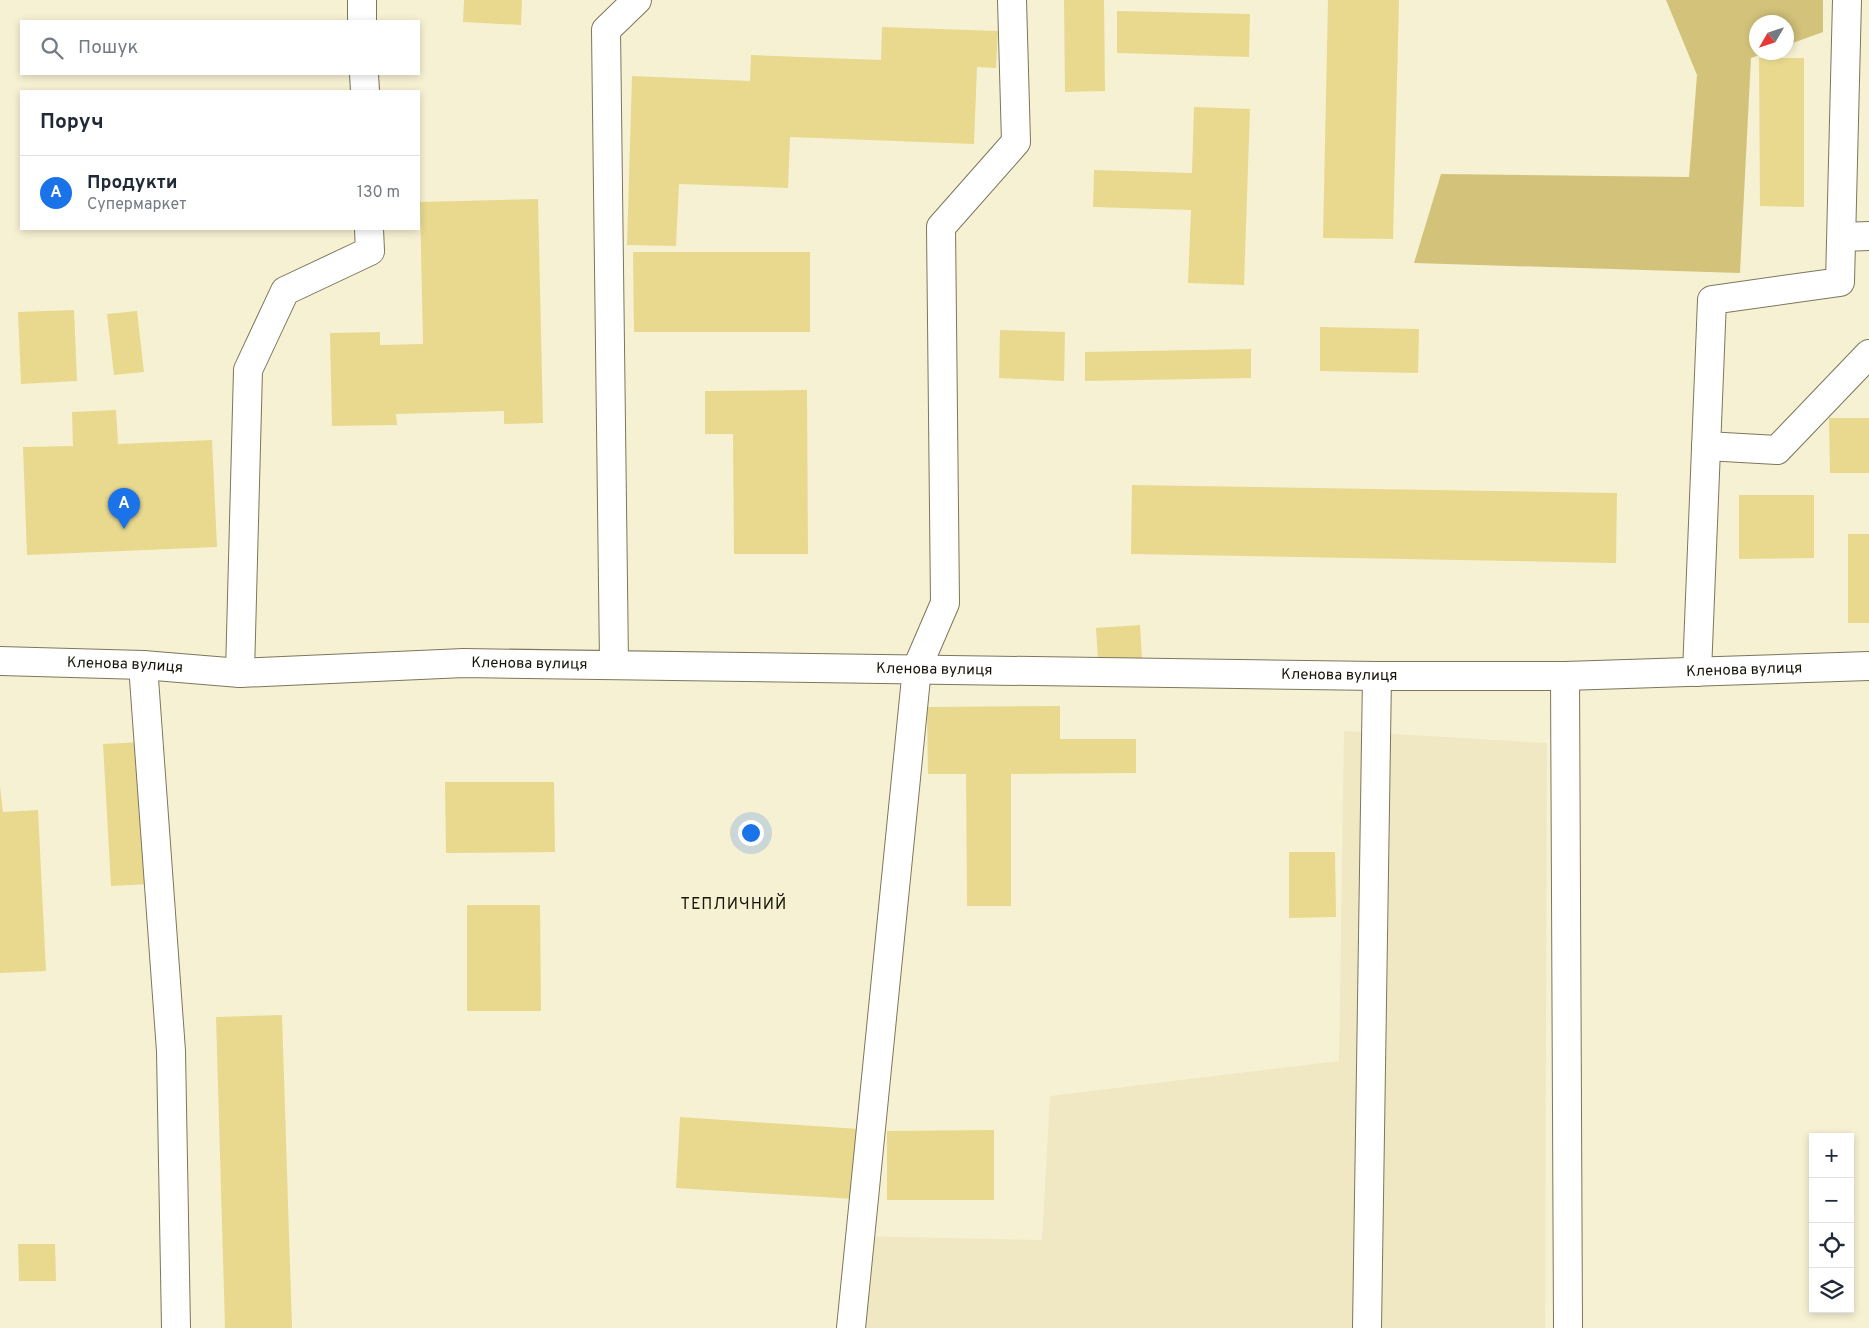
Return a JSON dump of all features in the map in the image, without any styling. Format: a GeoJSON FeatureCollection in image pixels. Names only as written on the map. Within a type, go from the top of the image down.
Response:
{"type":"FeatureCollection","features":[{"type":"Feature","properties":{"kind":"street"},"geometry":{"type":"LineString","coordinates":[[362,0],[362,20]]}},
{"type":"Feature","properties":{"kind":"street"},"geometry":{"type":"LineString","coordinates":[[614,663],[606,30],[637,0]]}},
{"type":"Feature","properties":{"kind":"street"},"geometry":{"type":"LineString","coordinates":[[851,1328],[872,1101],[917,668],[945,603],[942,227],[1016,142],[1012,0]]}},
{"type":"Feature","properties":{"kind":"street"},"geometry":{"type":"LineString","coordinates":[[1697,672],[1712,300],[1840,282],[1848,0]]}},
{"type":"Feature","properties":{"kind":"street"},"geometry":{"type":"LineString","coordinates":[[364,75],[365,90]]}},
{"type":"Feature","properties":{"kind":"street"},"geometry":{"type":"LineString","coordinates":[[240,673],[248,370],[285,291],[370,252],[369,230]]}},
{"type":"Feature","properties":{"kind":"street"},"geometry":{"type":"LineString","coordinates":[[1842,237],[1869,236]]}},
{"type":"Feature","properties":{"kind":"street"},"geometry":{"type":"LineString","coordinates":[[1706,446],[1776,450],[1869,354]]}},
{"type":"Feature","properties":{"kind":"street","name":"Кленова вулиця"},"geometry":{"type":"LineString","coordinates":[[0,661],[143,665],[240,673],[464,663],[614,663],[1377,676],[1565,676],[1869,666]]}},
{"type":"Feature","properties":{"kind":"street"},"geometry":{"type":"LineString","coordinates":[[143,665],[171,1051],[176,1328]]}},
{"type":"Feature","properties":{"kind":"street"},"geometry":{"type":"LineString","coordinates":[[1367,1328],[1377,676]]}},
{"type":"Feature","properties":{"kind":"street"},"geometry":{"type":"LineString","coordinates":[[1565,676],[1568,1328]]}},
{"type":"Feature","properties":{"kind":"shaded area"},"geometry":{"type":"Polygon","coordinates":[[[1666,0],[1823,0],[1823,32],[1794,42],[1794,15],[1749,15],[1749,60],[1751,60],[1740,273],[1414,263],[1441,174],[1689,177],[1697,75],[1666,0]]]}},
{"type":"Feature","properties":{"kind":"shaded area"},"geometry":{"type":"Polygon","coordinates":[[[1344,731],[1547,743],[1545,1328],[852,1328],[855,1236],[1042,1240],[1050,1096],[1339,1061],[1344,731]]]}},
{"type":"Feature","properties":{"kind":"building"},"geometry":{"type":"Polygon","coordinates":[[[464,0],[522,0],[521,25],[463,22],[464,0]]]}},
{"type":"Feature","properties":{"kind":"building"},"geometry":{"type":"Polygon","coordinates":[[[1064,0],[1104,0],[1105,91],[1065,92],[1064,0]]]}},
{"type":"Feature","properties":{"kind":"building"},"geometry":{"type":"Polygon","coordinates":[[[1328,0],[1399,0],[1393,239],[1323,238],[1328,0]]]}},
{"type":"Feature","properties":{"kind":"building"},"geometry":{"type":"Polygon","coordinates":[[[1117,11],[1250,14],[1249,57],[1117,53],[1117,11]]]}},
{"type":"Feature","properties":{"kind":"building"},"geometry":{"type":"Polygon","coordinates":[[[882,27],[998,31],[996,68],[977,67],[974,144],[790,137],[788,188],[679,184],[676,246],[627,245],[632,76],[750,81],[751,55],[881,60],[882,27]]]}},
{"type":"Feature","properties":{"kind":"building"},"geometry":{"type":"Polygon","coordinates":[[[1794,58],[1804,58],[1804,207],[1760,206],[1759,60],[1794,60],[1794,58]]]}},
{"type":"Feature","properties":{"kind":"building"},"geometry":{"type":"Polygon","coordinates":[[[1194,107],[1250,109],[1244,285],[1188,283],[1191,210],[1093,207],[1094,170],[1192,173],[1194,107]]]}},
{"type":"Feature","properties":{"kind":"building"},"geometry":{"type":"Polygon","coordinates":[[[538,199],[543,423],[504,424],[504,411],[396,414],[397,425],[332,426],[330,333],[380,332],[380,345],[423,344],[420,202],[538,199]]]}},
{"type":"Feature","properties":{"kind":"building"},"geometry":{"type":"Polygon","coordinates":[[[633,252],[810,252],[810,332],[634,332],[633,252]]]}},
{"type":"Feature","properties":{"kind":"building"},"geometry":{"type":"Polygon","coordinates":[[[74,310],[77,381],[21,384],[18,312],[74,310]]]}},
{"type":"Feature","properties":{"kind":"building"},"geometry":{"type":"Polygon","coordinates":[[[137,311],[144,372],[114,375],[107,314],[137,311]]]}},
{"type":"Feature","properties":{"kind":"building"},"geometry":{"type":"Polygon","coordinates":[[[1320,327],[1419,329],[1418,373],[1320,371],[1320,327]]]}},
{"type":"Feature","properties":{"kind":"building"},"geometry":{"type":"Polygon","coordinates":[[[1000,330],[1065,332],[1064,381],[999,378],[1000,330]]]}},
{"type":"Feature","properties":{"kind":"building"},"geometry":{"type":"Polygon","coordinates":[[[1251,349],[1251,378],[1085,381],[1085,352],[1251,349]]]}},
{"type":"Feature","properties":{"kind":"building"},"geometry":{"type":"Polygon","coordinates":[[[807,390],[808,554],[734,554],[733,434],[705,434],[705,391],[807,390]]]}},
{"type":"Feature","properties":{"kind":"building"},"geometry":{"type":"Polygon","coordinates":[[[116,410],[118,444],[212,440],[217,547],[27,555],[23,447],[73,446],[72,412],[116,410]]]}},
{"type":"Feature","properties":{"kind":"building"},"geometry":{"type":"Polygon","coordinates":[[[1829,418],[1869,418],[1869,473],[1830,473],[1829,418]]]}},
{"type":"Feature","properties":{"kind":"building"},"geometry":{"type":"Polygon","coordinates":[[[1132,485],[1617,493],[1616,563],[1131,554],[1132,485]]]}},
{"type":"Feature","properties":{"kind":"building"},"geometry":{"type":"Polygon","coordinates":[[[1739,495],[1814,495],[1814,558],[1739,559],[1739,495]]]}},
{"type":"Feature","properties":{"kind":"building"},"geometry":{"type":"Polygon","coordinates":[[[1848,534],[1869,534],[1869,623],[1848,623],[1848,534]]]}},
{"type":"Feature","properties":{"kind":"building"},"geometry":{"type":"Polygon","coordinates":[[[1140,625],[1142,658],[1098,660],[1096,628],[1140,625]]]}},
{"type":"Feature","properties":{"kind":"building"},"geometry":{"type":"Polygon","coordinates":[[[1060,706],[1060,739],[1136,739],[1136,773],[1011,774],[1011,906],[967,906],[966,774],[928,774],[927,707],[1060,706]]]}},
{"type":"Feature","properties":{"kind":"building"},"geometry":{"type":"Polygon","coordinates":[[[143,742],[151,884],[111,886],[103,744],[143,742]]]}},
{"type":"Feature","properties":{"kind":"building"},"geometry":{"type":"Polygon","coordinates":[[[445,782],[554,782],[555,852],[446,853],[445,782]]]}},
{"type":"Feature","properties":{"kind":"building"},"geometry":{"type":"Polygon","coordinates":[[[0,786],[3,812],[38,810],[46,971],[0,973],[0,786]]]}},
{"type":"Feature","properties":{"kind":"building"},"geometry":{"type":"Polygon","coordinates":[[[1289,852],[1335,852],[1336,917],[1289,918],[1289,852]]]}},
{"type":"Feature","properties":{"kind":"building"},"geometry":{"type":"Polygon","coordinates":[[[467,905],[540,905],[541,1011],[467,1011],[467,905]]]}},
{"type":"Feature","properties":{"kind":"building"},"geometry":{"type":"Polygon","coordinates":[[[282,1015],[292,1328],[225,1328],[216,1017],[282,1015]]]}},
{"type":"Feature","properties":{"kind":"building"},"geometry":{"type":"Polygon","coordinates":[[[680,1117],[859,1129],[854,1199],[676,1188],[680,1117]]]}},
{"type":"Feature","properties":{"kind":"building"},"geometry":{"type":"Polygon","coordinates":[[[994,1130],[994,1200],[887,1200],[887,1131],[994,1130]]]}},
{"type":"Feature","properties":{"kind":"building"},"geometry":{"type":"Polygon","coordinates":[[[18,1244],[55,1244],[56,1281],[19,1281],[18,1244]]]}},
{"type":"Feature","properties":{"kind":"place","name":"Продукти"},"geometry":{"type":"Point","coordinates":[124,529]}},
{"type":"Feature","properties":{"kind":"district","name":"ТЕПЛИЧНИЙ"},"geometry":{"type":"Point","coordinates":[734,905]}}]}
